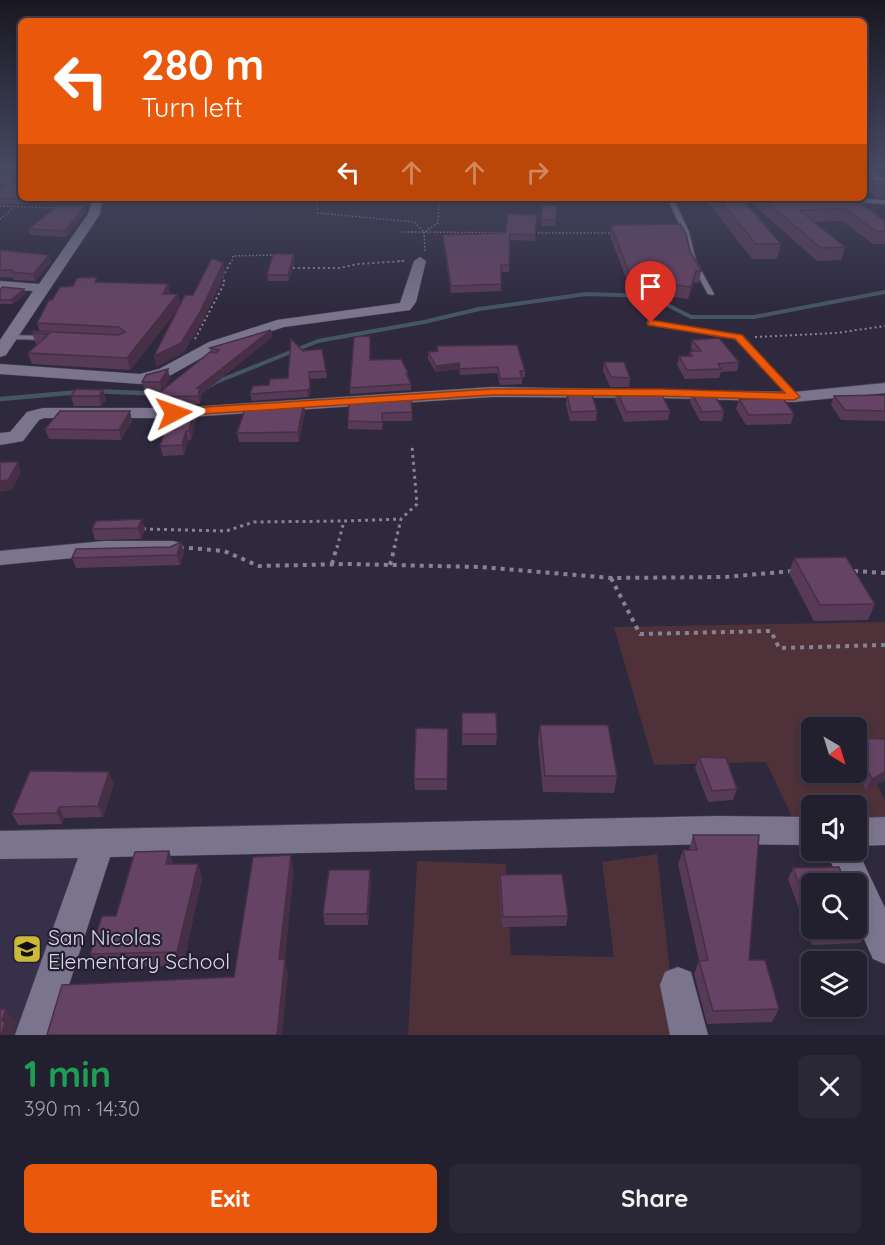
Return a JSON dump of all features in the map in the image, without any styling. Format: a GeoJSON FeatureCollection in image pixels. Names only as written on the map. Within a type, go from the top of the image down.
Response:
{"type":"FeatureCollection","features":[{"type":"Feature","properties":{"kind":"street"},"geometry":{"type":"LineString","coordinates":[[4,343],[89,214]]}},
{"type":"Feature","properties":{"kind":"street"},"geometry":{"type":"LineString","coordinates":[[0,369],[141,379],[165,372],[214,345],[282,323],[405,307],[409,302],[420,261]]}},
{"type":"Feature","properties":{"kind":"street"},"geometry":{"type":"LineString","coordinates":[[0,285],[42,288]]}},
{"type":"Feature","properties":{"kind":"street"},"geometry":{"type":"LineString","coordinates":[[0,439],[16,437],[33,416],[44,413],[174,413],[492,392],[794,397],[885,388]]}},
{"type":"Feature","properties":{"kind":"street"},"geometry":{"type":"LineString","coordinates":[[0,558],[104,548],[174,548]]}},
{"type":"Feature","properties":{"kind":"street"},"geometry":{"type":"LineString","coordinates":[[0,845],[718,830],[801,831]]}},
{"type":"Feature","properties":{"kind":"street"},"geometry":{"type":"LineString","coordinates":[[867,832],[885,831]]}},
{"type":"Feature","properties":{"kind":"street"},"geometry":{"type":"LineString","coordinates":[[34,1035],[99,843]]}},
{"type":"Feature","properties":{"kind":"street"},"geometry":{"type":"LineString","coordinates":[[847,861],[885,947]]}},
{"type":"Feature","properties":{"kind":"street"},"geometry":{"type":"LineString","coordinates":[[678,985],[688,1035]]}},
{"type":"Feature","properties":{"kind":"lane"},"geometry":{"type":"LineString","coordinates":[[678,214],[686,232],[693,261],[711,294]]}},
{"type":"Feature","properties":{"kind":"lane"},"geometry":{"type":"LineString","coordinates":[[651,323],[739,337],[794,397]]}},
{"type":"Feature","properties":{"kind":"lane"},"geometry":{"type":"LineString","coordinates":[[4,343],[60,339]]}},
{"type":"Feature","properties":{"kind":"path"},"geometry":{"type":"LineString","coordinates":[[332,214],[414,222],[424,232],[424,237]]}},
{"type":"Feature","properties":{"kind":"path"},"geometry":{"type":"LineString","coordinates":[[424,232],[438,223],[438,214]]}},
{"type":"Feature","properties":{"kind":"path"},"geometry":{"type":"LineString","coordinates":[[400,232],[504,233]]}},
{"type":"Feature","properties":{"kind":"path"},"geometry":{"type":"LineString","coordinates":[[527,233],[620,233]]}},
{"type":"Feature","properties":{"kind":"path"},"geometry":{"type":"LineString","coordinates":[[189,358],[197,332],[225,282],[222,278],[233,256],[284,255]]}},
{"type":"Feature","properties":{"kind":"path"},"geometry":{"type":"LineString","coordinates":[[293,262],[292,268],[340,268],[382,261],[420,261]]}},
{"type":"Feature","properties":{"kind":"path"},"geometry":{"type":"LineString","coordinates":[[739,337],[774,338],[815,335],[885,326]]}},
{"type":"Feature","properties":{"kind":"path"},"geometry":{"type":"LineString","coordinates":[[390,565],[401,519],[417,504],[412,446]]}},
{"type":"Feature","properties":{"kind":"path"},"geometry":{"type":"LineString","coordinates":[[137,529],[226,531],[254,522],[401,519]]}},
{"type":"Feature","properties":{"kind":"path"},"geometry":{"type":"LineString","coordinates":[[332,564],[344,521]]}},
{"type":"Feature","properties":{"kind":"path"},"geometry":{"type":"LineString","coordinates":[[174,548],[224,551],[260,566],[332,564],[480,567],[611,579],[725,577],[801,570]]}},
{"type":"Feature","properties":{"kind":"path"},"geometry":{"type":"LineString","coordinates":[[851,571],[885,573]]}},
{"type":"Feature","properties":{"kind":"path"},"geometry":{"type":"LineString","coordinates":[[611,579],[640,634],[771,631],[779,648],[885,645]]}},
{"type":"Feature","properties":{"kind":"shaded area"},"geometry":{"type":"Polygon","coordinates":[[[885,622],[885,738],[867,739],[867,717],[801,717],[801,783],[867,783],[867,764],[885,801],[885,817],[867,817],[867,795],[801,795],[801,817],[792,817],[766,762],[654,765],[614,627],[885,622]]]}},
{"type":"Feature","properties":{"kind":"shaded area","name":"San Nicolas Elementary School"},"geometry":{"type":"Polygon","coordinates":[[[65,849],[84,863],[23,1035],[0,1035],[0,851],[65,849]]]}},
{"type":"Feature","properties":{"kind":"shaded area"},"geometry":{"type":"Polygon","coordinates":[[[657,854],[677,1035],[408,1035],[417,861],[506,864],[511,955],[614,957],[602,862],[657,854]]]}},
{"type":"Feature","properties":{"kind":"building"},"geometry":{"type":"Polygon","coordinates":[[[47,214],[78,214],[65,231],[28,229],[47,214]]]}},
{"type":"Feature","properties":{"kind":"building"},"geometry":{"type":"Polygon","coordinates":[[[508,214],[537,215],[535,235],[510,234],[509,265],[501,265],[501,284],[451,286],[443,235],[505,233],[508,214]]]}},
{"type":"Feature","properties":{"kind":"building"},"geometry":{"type":"Polygon","coordinates":[[[542,214],[556,214],[555,220],[541,219],[542,214]]]}},
{"type":"Feature","properties":{"kind":"building"},"geometry":{"type":"Polygon","coordinates":[[[731,214],[755,214],[781,244],[756,244],[731,214]]]}},
{"type":"Feature","properties":{"kind":"building"},"geometry":{"type":"Polygon","coordinates":[[[781,214],[804,214],[845,247],[821,248],[781,214]]]}},
{"type":"Feature","properties":{"kind":"building"},"geometry":{"type":"Polygon","coordinates":[[[853,214],[875,214],[885,221],[885,231],[877,232],[853,214]]]}},
{"type":"Feature","properties":{"kind":"building"},"geometry":{"type":"Polygon","coordinates":[[[680,224],[686,234],[690,251],[701,271],[696,271],[691,287],[662,283],[666,275],[630,275],[611,225],[680,224]]]}},
{"type":"Feature","properties":{"kind":"building"},"geometry":{"type":"Polygon","coordinates":[[[0,250],[49,255],[33,274],[12,272],[13,270],[0,270],[0,250]]]}},
{"type":"Feature","properties":{"kind":"building"},"geometry":{"type":"Polygon","coordinates":[[[273,254],[294,254],[288,275],[267,275],[273,254]]]}},
{"type":"Feature","properties":{"kind":"building"},"geometry":{"type":"Polygon","coordinates":[[[212,258],[223,263],[200,312],[181,343],[154,356],[185,295],[193,295],[212,258]]]}},
{"type":"Feature","properties":{"kind":"building"},"geometry":{"type":"Polygon","coordinates":[[[97,277],[95,282],[168,284],[163,294],[178,294],[127,358],[28,353],[49,334],[32,333],[33,331],[119,335],[125,332],[119,327],[37,323],[49,300],[52,300],[60,287],[73,286],[77,278],[97,277]]]}},
{"type":"Feature","properties":{"kind":"building"},"geometry":{"type":"Polygon","coordinates":[[[2,287],[24,289],[11,300],[0,300],[2,287]]]}},
{"type":"Feature","properties":{"kind":"building"},"geometry":{"type":"Polygon","coordinates":[[[271,330],[197,388],[200,388],[198,396],[154,397],[210,352],[216,353],[219,350],[210,348],[271,330]]]}},
{"type":"Feature","properties":{"kind":"building"},"geometry":{"type":"Polygon","coordinates":[[[370,336],[370,360],[401,359],[411,384],[350,388],[354,337],[370,336]]]}},
{"type":"Feature","properties":{"kind":"building"},"geometry":{"type":"Polygon","coordinates":[[[719,338],[739,362],[718,364],[721,369],[687,370],[679,356],[692,356],[690,351],[701,351],[692,340],[719,338]]]}},
{"type":"Feature","properties":{"kind":"building"},"geometry":{"type":"Polygon","coordinates":[[[291,339],[303,351],[322,349],[326,371],[309,372],[310,388],[307,390],[250,394],[253,386],[269,385],[270,379],[288,378],[291,339]]]}},
{"type":"Feature","properties":{"kind":"building"},"geometry":{"type":"Polygon","coordinates":[[[517,345],[525,371],[520,371],[522,378],[500,379],[498,367],[460,369],[459,363],[436,366],[428,352],[438,351],[437,346],[517,345]]]}},
{"type":"Feature","properties":{"kind":"building"},"geometry":{"type":"Polygon","coordinates":[[[604,362],[624,362],[630,378],[611,377],[604,362]]]}},
{"type":"Feature","properties":{"kind":"building"},"geometry":{"type":"Polygon","coordinates":[[[168,369],[160,382],[142,382],[146,375],[168,369]]]}},
{"type":"Feature","properties":{"kind":"building"},"geometry":{"type":"Polygon","coordinates":[[[76,389],[103,390],[99,396],[71,396],[76,389]]]}},
{"type":"Feature","properties":{"kind":"building"},"geometry":{"type":"Polygon","coordinates":[[[617,391],[660,391],[670,411],[626,412],[617,391]]]}},
{"type":"Feature","properties":{"kind":"building"},"geometry":{"type":"Polygon","coordinates":[[[692,393],[713,393],[724,411],[702,412],[692,393]]]}},
{"type":"Feature","properties":{"kind":"building"},"geometry":{"type":"Polygon","coordinates":[[[567,395],[592,395],[597,411],[571,412],[567,395]]]}},
{"type":"Feature","properties":{"kind":"building"},"geometry":{"type":"Polygon","coordinates":[[[885,395],[885,411],[845,410],[834,396],[885,395]]]}},
{"type":"Feature","properties":{"kind":"building"},"geometry":{"type":"Polygon","coordinates":[[[411,396],[412,412],[382,413],[382,422],[348,421],[349,400],[411,396]]]}},
{"type":"Feature","properties":{"kind":"building"},"geometry":{"type":"Polygon","coordinates":[[[783,398],[794,414],[749,415],[739,399],[783,398]]]}},
{"type":"Feature","properties":{"kind":"building"},"geometry":{"type":"Polygon","coordinates":[[[304,402],[298,432],[237,433],[246,406],[304,402]]]}},
{"type":"Feature","properties":{"kind":"building"},"geometry":{"type":"Polygon","coordinates":[[[194,409],[189,431],[186,431],[182,445],[160,446],[171,411],[194,409]]]}},
{"type":"Feature","properties":{"kind":"building"},"geometry":{"type":"Polygon","coordinates":[[[60,411],[130,411],[119,430],[45,429],[60,411]]]}},
{"type":"Feature","properties":{"kind":"building"},"geometry":{"type":"Polygon","coordinates":[[[0,462],[18,462],[8,480],[0,481],[0,462]]]}},
{"type":"Feature","properties":{"kind":"building"},"geometry":{"type":"Polygon","coordinates":[[[142,519],[138,528],[92,529],[96,521],[142,519]]]}},
{"type":"Feature","properties":{"kind":"building"},"geometry":{"type":"Polygon","coordinates":[[[181,542],[177,555],[72,558],[76,549],[170,547],[181,542]]]}},
{"type":"Feature","properties":{"kind":"building"},"geometry":{"type":"Polygon","coordinates":[[[846,557],[875,604],[820,605],[794,558],[846,557]]]}},
{"type":"Feature","properties":{"kind":"building"},"geometry":{"type":"Polygon","coordinates":[[[462,713],[496,713],[497,734],[462,734],[462,713]]]}},
{"type":"Feature","properties":{"kind":"building"},"geometry":{"type":"Polygon","coordinates":[[[540,725],[608,725],[617,776],[545,776],[540,725]]]}},
{"type":"Feature","properties":{"kind":"building"},"geometry":{"type":"Polygon","coordinates":[[[416,728],[448,729],[447,779],[414,779],[416,728]]]}},
{"type":"Feature","properties":{"kind":"building"},"geometry":{"type":"Polygon","coordinates":[[[867,738],[885,739],[885,772],[872,779],[867,769],[867,738]]]}},
{"type":"Feature","properties":{"kind":"building"},"geometry":{"type":"Polygon","coordinates":[[[699,757],[726,758],[737,789],[712,791],[699,757]]]}},
{"type":"Feature","properties":{"kind":"building"},"geometry":{"type":"Polygon","coordinates":[[[30,771],[109,772],[98,806],[59,807],[57,813],[12,814],[30,771]]]}},
{"type":"Feature","properties":{"kind":"building"},"geometry":{"type":"Polygon","coordinates":[[[693,835],[759,835],[749,960],[765,960],[779,1009],[713,1011],[699,961],[708,960],[683,850],[697,850],[693,835]]]}},
{"type":"Feature","properties":{"kind":"building"},"geometry":{"type":"Polygon","coordinates":[[[169,851],[166,864],[198,864],[177,952],[90,954],[102,916],[116,916],[135,852],[169,851]]]}},
{"type":"Feature","properties":{"kind":"building"},"geometry":{"type":"Polygon","coordinates":[[[291,855],[279,959],[285,959],[277,1035],[47,1035],[62,985],[234,977],[253,857],[291,855]]]}},
{"type":"Feature","properties":{"kind":"building"},"geometry":{"type":"Polygon","coordinates":[[[839,867],[841,873],[801,873],[801,889],[793,868],[839,867]]]}},
{"type":"Feature","properties":{"kind":"building"},"geometry":{"type":"Polygon","coordinates":[[[329,870],[370,870],[367,914],[323,914],[329,870]]]}},
{"type":"Feature","properties":{"kind":"building"},"geometry":{"type":"Polygon","coordinates":[[[562,874],[568,916],[503,917],[500,875],[562,874]]]}},
{"type":"Feature","properties":{"kind":"building"},"geometry":{"type":"Polygon","coordinates":[[[0,1009],[6,1009],[2,1020],[5,1023],[1,1035],[0,1035],[0,1009]]]}},
{"type":"Feature","properties":{"kind":"waterway"},"geometry":{"type":"LineString","coordinates":[[209,385],[318,341],[424,322],[479,309],[586,294],[650,296],[691,317],[754,317],[885,292]]}},
{"type":"Feature","properties":{"kind":"waterway"},"geometry":{"type":"LineString","coordinates":[[208,386],[213,384]]}},
{"type":"Feature","properties":{"kind":"waterway"},"geometry":{"type":"LineString","coordinates":[[93,391],[164,394]]}},
{"type":"Feature","properties":{"kind":"waterway"},"geometry":{"type":"LineString","coordinates":[[0,399],[80,392]]}},
{"type":"Feature","properties":{"kind":"place","name":"San Nicolas Elementary School"},"geometry":{"type":"Point","coordinates":[27,949]}},
{"type":"Feature","properties":{"kind":"route"},"geometry":{"type":"LineString","coordinates":[[174,413],[492,392],[794,397],[739,337],[651,323]]}}]}
